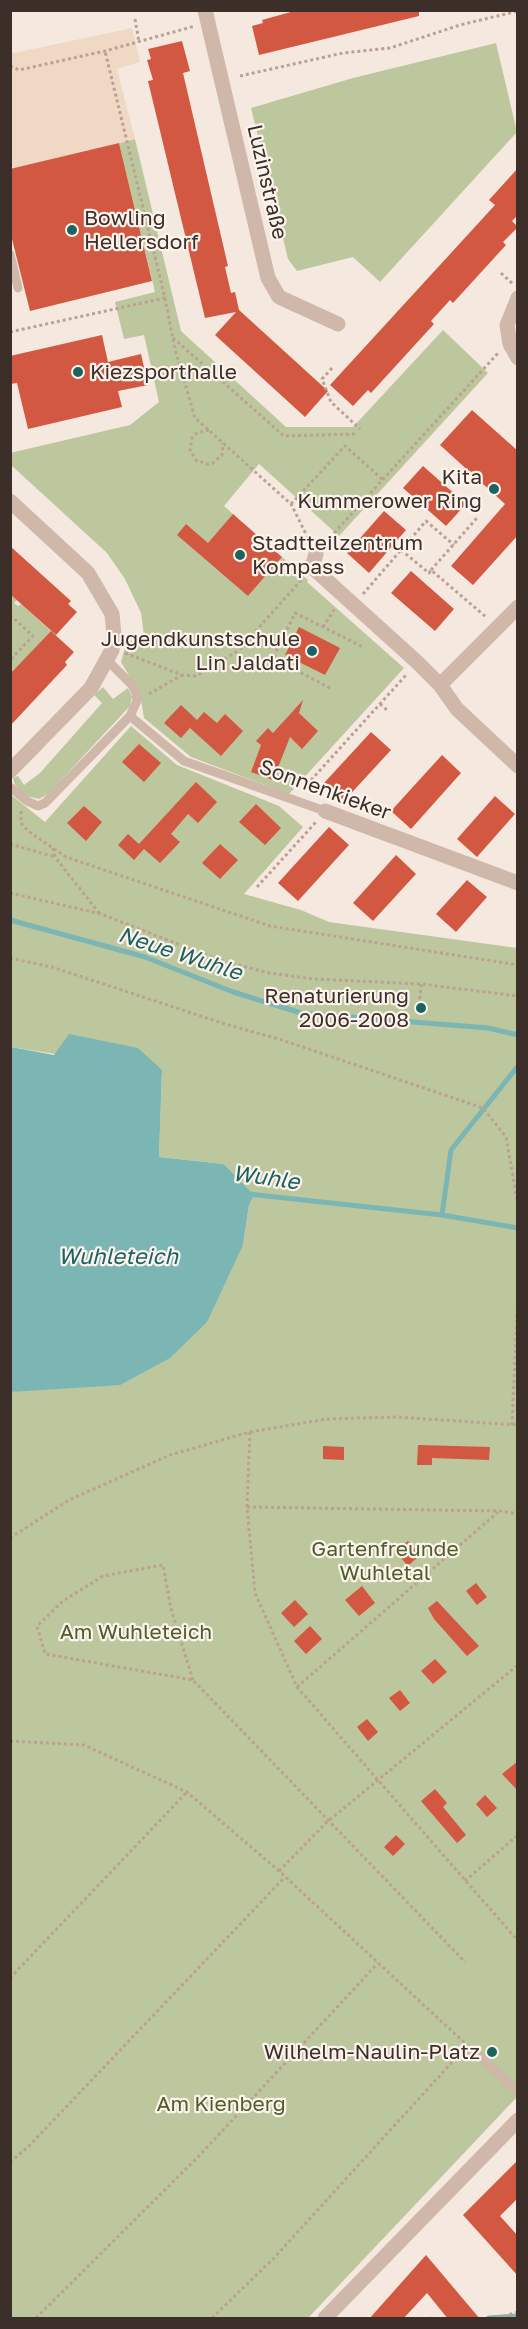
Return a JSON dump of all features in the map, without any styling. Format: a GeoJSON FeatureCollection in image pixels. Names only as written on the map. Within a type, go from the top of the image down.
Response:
{"type":"FeatureCollection","features":[{"type":"Feature","properties":{"kind":"street","name":"Luzinstraße"},"geometry":{"type":"LineString","coordinates":[[206,16],[268,278],[279,297],[338,324]]}},
{"type":"Feature","properties":{"kind":"street"},"geometry":{"type":"LineString","coordinates":[[518,298],[507,325],[510,344],[518,358]]}},
{"type":"Feature","properties":{"kind":"street"},"geometry":{"type":"LineString","coordinates":[[10,501],[88,573],[112,614],[114,635],[110,655],[91,688],[10,771]]}},
{"type":"Feature","properties":{"kind":"street"},"geometry":{"type":"LineString","coordinates":[[314,561],[349,602],[441,685],[457,709],[518,766]]}},
{"type":"Feature","properties":{"kind":"street"},"geometry":{"type":"LineString","coordinates":[[441,685],[518,607]]}},
{"type":"Feature","properties":{"kind":"street","name":"Sonnenkieker"},"geometry":{"type":"LineString","coordinates":[[325,811],[518,883]]}},
{"type":"Feature","properties":{"kind":"street"},"geometry":{"type":"LineString","coordinates":[[325,2319],[518,2120]]}},
{"type":"Feature","properties":{"kind":"lane"},"geometry":{"type":"LineString","coordinates":[[10,254],[18,288]]}},
{"type":"Feature","properties":{"kind":"lane"},"geometry":{"type":"LineString","coordinates":[[10,787],[27,801],[38,806],[45,803],[130,716],[137,701],[132,685],[110,655]]}},
{"type":"Feature","properties":{"kind":"lane","name":"Sonnenkieker"},"geometry":{"type":"LineString","coordinates":[[130,716],[184,761],[292,802],[325,811]]}},
{"type":"Feature","properties":{"kind":"lane"},"geometry":{"type":"LineString","coordinates":[[476,2054],[518,2092]]}},
{"type":"Feature","properties":{"kind":"path"},"geometry":{"type":"LineString","coordinates":[[240,76],[343,53],[390,48],[460,25],[518,11]]}},
{"type":"Feature","properties":{"kind":"path"},"geometry":{"type":"LineString","coordinates":[[10,66],[19,70],[105,51],[140,42],[206,16]]}},
{"type":"Feature","properties":{"kind":"path"},"geometry":{"type":"LineString","coordinates":[[135,19],[140,42]]}},
{"type":"Feature","properties":{"kind":"path"},"geometry":{"type":"LineString","coordinates":[[105,51],[173,338],[195,418],[291,504],[314,561]]}},
{"type":"Feature","properties":{"kind":"path"},"geometry":{"type":"LineString","coordinates":[[501,273],[509,281]]}},
{"type":"Feature","properties":{"kind":"path"},"geometry":{"type":"LineString","coordinates":[[10,332],[165,298]]}},
{"type":"Feature","properties":{"kind":"path"},"geometry":{"type":"LineString","coordinates":[[173,338],[284,436],[355,434]]}},
{"type":"Feature","properties":{"kind":"path"},"geometry":{"type":"LineString","coordinates":[[110,655],[182,675],[194,676],[240,650],[382,479],[495,354],[510,344]]}},
{"type":"Feature","properties":{"kind":"path"},"geometry":{"type":"LineString","coordinates":[[332,368],[322,380],[331,402],[360,429]]}},
{"type":"Feature","properties":{"kind":"path"},"geometry":{"type":"LineString","coordinates":[[208,430],[196,433],[192,438],[190,450],[196,460],[201,464],[213,463],[222,455],[223,443]]}},
{"type":"Feature","properties":{"kind":"path"},"geometry":{"type":"LineString","coordinates":[[291,504],[345,446],[382,479]]}},
{"type":"Feature","properties":{"kind":"path"},"geometry":{"type":"LineString","coordinates":[[401,550],[429,573],[477,518]]}},
{"type":"Feature","properties":{"kind":"path"},"geometry":{"type":"LineString","coordinates":[[322,627],[401,550],[426,521],[454,544]]}},
{"type":"Feature","properties":{"kind":"path"},"geometry":{"type":"LineString","coordinates":[[431,570],[498,627]]}},
{"type":"Feature","properties":{"kind":"path"},"geometry":{"type":"LineString","coordinates":[[330,688],[273,658],[295,613],[363,647]]}},
{"type":"Feature","properties":{"kind":"path"},"geometry":{"type":"LineString","coordinates":[[10,615],[33,636],[10,660]]}},
{"type":"Feature","properties":{"kind":"path"},"geometry":{"type":"LineString","coordinates":[[292,802],[417,663]]}},
{"type":"Feature","properties":{"kind":"path"},"geometry":{"type":"LineString","coordinates":[[137,701],[182,675]]}},
{"type":"Feature","properties":{"kind":"path"},"geometry":{"type":"LineString","coordinates":[[380,704],[389,712]]}},
{"type":"Feature","properties":{"kind":"path"},"geometry":{"type":"LineString","coordinates":[[27,801],[20,814],[21,823],[66,857],[270,926],[518,965]]}},
{"type":"Feature","properties":{"kind":"path"},"geometry":{"type":"LineString","coordinates":[[258,886],[325,811]]}},
{"type":"Feature","properties":{"kind":"path"},"geometry":{"type":"LineString","coordinates":[[10,844],[55,857]]}},
{"type":"Feature","properties":{"kind":"path"},"geometry":{"type":"LineString","coordinates":[[53,848],[55,857],[101,914]]}},
{"type":"Feature","properties":{"kind":"path"},"geometry":{"type":"LineString","coordinates":[[10,893],[101,914],[219,960],[269,973],[314,979],[421,984],[518,996]]}},
{"type":"Feature","properties":{"kind":"path"},"geometry":{"type":"LineString","coordinates":[[10,958],[52,967],[225,1024],[282,1040],[483,1108],[506,1137],[518,1205]]}},
{"type":"Feature","properties":{"kind":"path"},"geometry":{"type":"LineString","coordinates":[[419,1005],[421,984]]}},
{"type":"Feature","properties":{"kind":"path"},"geometry":{"type":"LineString","coordinates":[[512,1425],[518,1293]]}},
{"type":"Feature","properties":{"kind":"path"},"geometry":{"type":"LineString","coordinates":[[10,1538],[52,1509],[79,1495],[170,1455],[250,1432],[327,1419],[395,1417],[518,1425]]}},
{"type":"Feature","properties":{"kind":"path"},"geometry":{"type":"LineString","coordinates":[[250,1432],[247,1507],[255,1593],[297,1687],[518,1941]]}},
{"type":"Feature","properties":{"kind":"path"},"geometry":{"type":"LineString","coordinates":[[247,1507],[500,1511],[518,1514]]}},
{"type":"Feature","properties":{"kind":"path"},"geometry":{"type":"LineString","coordinates":[[297,1687],[500,1511]]}},
{"type":"Feature","properties":{"kind":"path"},"geometry":{"type":"LineString","coordinates":[[193,1680],[45,1654],[37,1626],[63,1600],[103,1576],[163,1565],[171,1609],[193,1680],[327,1822],[465,1962]]}},
{"type":"Feature","properties":{"kind":"path"},"geometry":{"type":"LineString","coordinates":[[279,1871],[327,1822],[518,1665]]}},
{"type":"Feature","properties":{"kind":"path"},"geometry":{"type":"LineString","coordinates":[[10,1741],[84,1745],[187,1792],[279,1871],[476,2054]]}},
{"type":"Feature","properties":{"kind":"path"},"geometry":{"type":"LineString","coordinates":[[10,1978],[187,1792]]}},
{"type":"Feature","properties":{"kind":"path"},"geometry":{"type":"LineString","coordinates":[[465,1881],[518,1835]]}},
{"type":"Feature","properties":{"kind":"path"},"geometry":{"type":"LineString","coordinates":[[10,2162],[28,2147],[285,1877]]}},
{"type":"Feature","properties":{"kind":"path"},"geometry":{"type":"LineString","coordinates":[[36,2319],[198,2157],[378,1963]]}},
{"type":"Feature","properties":{"kind":"path"},"geometry":{"type":"LineString","coordinates":[[212,2319],[274,2258],[467,2046]]}},
{"type":"Feature","properties":{"kind":"path"},"geometry":{"type":"LineString","coordinates":[[498,2319],[518,2312]]}},
{"type":"Feature","properties":{"kind":"green space"},"geometry":{"type":"Polygon","coordinates":[[[496,43],[517,132],[380,282],[353,257],[297,271],[288,259],[251,108],[353,78],[496,43]]]}},
{"type":"Feature","properties":{"kind":"green space"},"geometry":{"type":"Polygon","coordinates":[[[135,139],[181,331],[286,427],[353,427],[443,330],[488,373],[339,536],[259,464],[224,506],[233,514],[248,596],[282,557],[404,668],[289,794],[191,757],[144,718],[140,694],[121,662],[127,640],[145,643],[141,613],[125,579],[107,553],[11,465],[10,453],[130,425],[159,402],[144,335],[124,339],[115,302],[155,292],[119,143],[135,139]]]}},
{"type":"Feature","properties":{"kind":"green space"},"geometry":{"type":"Polygon","coordinates":[[[10,594],[17,600],[14,603],[18,606],[21,604],[51,631],[11,674],[10,594]]]}},
{"type":"Feature","properties":{"kind":"green space"},"geometry":{"type":"Polygon","coordinates":[[[103,687],[113,699],[128,688],[132,697],[130,706],[48,794],[39,799],[26,796],[15,785],[13,778],[18,776],[24,785],[40,773],[102,703],[94,695],[103,687]]]}},
{"type":"Feature","properties":{"kind":"green space"},"geometry":{"type":"Polygon","coordinates":[[[131,726],[177,765],[279,806],[303,827],[244,894],[301,910],[329,922],[517,948],[517,2097],[308,2318],[11,2318],[11,1392],[15,1392],[243,1245],[249,1205],[254,1195],[224,1164],[159,1157],[162,1071],[11,1047],[10,794],[45,822],[131,726]]]}},
{"type":"Feature","properties":{"kind":"shaded area"},"geometry":{"type":"Polygon","coordinates":[[[132,28],[140,62],[117,69],[135,139],[13,169],[10,157],[10,51],[14,53],[132,28]]]}},
{"type":"Feature","properties":{"kind":"water","name":"Wuhleteich"},"geometry":{"type":"Polygon","coordinates":[[[69,1034],[138,1048],[162,1070],[159,1157],[224,1164],[254,1195],[249,1205],[243,1245],[207,1322],[170,1358],[120,1385],[11,1392],[11,1047],[54,1055],[69,1034]]]}},
{"type":"Feature","properties":{"kind":"building"},"geometry":{"type":"Polygon","coordinates":[[[298,10],[419,10],[419,16],[259,55],[252,26],[263,23],[262,20],[298,10]]]}},
{"type":"Feature","properties":{"kind":"building"},"geometry":{"type":"Polygon","coordinates":[[[182,41],[190,71],[183,73],[228,266],[225,267],[231,293],[235,292],[239,310],[328,391],[305,417],[215,335],[236,312],[205,318],[148,81],[153,80],[147,60],[151,59],[148,49],[182,41]]]}},
{"type":"Feature","properties":{"kind":"building","name":"Bowling Hellersdorf"},"geometry":{"type":"Polygon","coordinates":[[[119,143],[152,281],[30,311],[10,231],[10,169],[119,143]]]}},
{"type":"Feature","properties":{"kind":"building"},"geometry":{"type":"Polygon","coordinates":[[[518,168],[518,215],[512,221],[518,227],[503,242],[506,245],[453,303],[450,300],[431,321],[434,324],[371,393],[368,390],[353,406],[330,385],[495,205],[489,200],[518,168]]]}},
{"type":"Feature","properties":{"kind":"building","name":"Kiezsporthalle"},"geometry":{"type":"Polygon","coordinates":[[[102,335],[108,362],[141,354],[148,385],[118,391],[122,407],[28,429],[17,383],[10,384],[10,356],[102,335]]]}},
{"type":"Feature","properties":{"kind":"building"},"geometry":{"type":"Polygon","coordinates":[[[472,410],[518,451],[518,535],[473,585],[451,566],[505,504],[440,445],[472,410]]]}},
{"type":"Feature","properties":{"kind":"building"},"geometry":{"type":"Polygon","coordinates":[[[423,466],[466,504],[446,526],[403,488],[423,466]]]}},
{"type":"Feature","properties":{"kind":"building"},"geometry":{"type":"Polygon","coordinates":[[[384,511],[406,530],[369,573],[347,553],[384,511]]]}},
{"type":"Feature","properties":{"kind":"building","name":"Stadtteilzentrum Kompass"},"geometry":{"type":"Polygon","coordinates":[[[233,514],[282,557],[248,596],[177,535],[186,524],[208,543],[233,514]]]}},
{"type":"Feature","properties":{"kind":"building"},"geometry":{"type":"Polygon","coordinates":[[[10,546],[71,601],[68,604],[77,612],[56,635],[10,594],[10,546]]]}},
{"type":"Feature","properties":{"kind":"building"},"geometry":{"type":"Polygon","coordinates":[[[411,571],[454,609],[435,631],[391,593],[411,571]]]}},
{"type":"Feature","properties":{"kind":"building","name":"Jugendkunstschule Lin Jaldati"},"geometry":{"type":"Polygon","coordinates":[[[299,627],[340,648],[325,675],[285,655],[299,627]]]}},
{"type":"Feature","properties":{"kind":"building"},"geometry":{"type":"Polygon","coordinates":[[[51,631],[74,652],[65,662],[67,665],[10,726],[10,674],[51,631]]]}},
{"type":"Feature","properties":{"kind":"building"},"geometry":{"type":"Polygon","coordinates":[[[303,700],[299,713],[318,731],[302,749],[290,737],[273,780],[251,772],[261,745],[256,741],[268,728],[273,733],[303,700]]]}},
{"type":"Feature","properties":{"kind":"building"},"geometry":{"type":"Polygon","coordinates":[[[181,705],[197,720],[204,712],[217,723],[225,714],[243,731],[221,756],[190,728],[196,721],[181,738],[164,723],[181,705]]]}},
{"type":"Feature","properties":{"kind":"building"},"geometry":{"type":"Polygon","coordinates":[[[371,732],[391,750],[344,801],[324,783],[371,732]]]}},
{"type":"Feature","properties":{"kind":"building"},"geometry":{"type":"Polygon","coordinates":[[[139,744],[161,763],[144,782],[122,762],[139,744]]]}},
{"type":"Feature","properties":{"kind":"building"},"geometry":{"type":"Polygon","coordinates":[[[442,755],[461,773],[411,829],[391,811],[442,755]]]}},
{"type":"Feature","properties":{"kind":"building"},"geometry":{"type":"Polygon","coordinates":[[[196,782],[217,802],[198,823],[188,814],[171,834],[180,842],[160,863],[144,849],[134,860],[118,845],[128,834],[139,844],[196,782]]]}},
{"type":"Feature","properties":{"kind":"building"},"geometry":{"type":"Polygon","coordinates":[[[495,796],[515,814],[477,857],[457,839],[495,796]]]}},
{"type":"Feature","properties":{"kind":"building"},"geometry":{"type":"Polygon","coordinates":[[[256,804],[281,828],[265,845],[239,822],[256,804]]]}},
{"type":"Feature","properties":{"kind":"building"},"geometry":{"type":"Polygon","coordinates":[[[84,806],[102,822],[86,841],[67,823],[84,806]]]}},
{"type":"Feature","properties":{"kind":"building"},"geometry":{"type":"Polygon","coordinates":[[[329,827],[349,845],[298,901],[278,883],[329,827]]]}},
{"type":"Feature","properties":{"kind":"building"},"geometry":{"type":"Polygon","coordinates":[[[220,844],[238,860],[220,879],[202,863],[220,844]]]}},
{"type":"Feature","properties":{"kind":"building"},"geometry":{"type":"Polygon","coordinates":[[[396,855],[416,874],[373,921],[353,903],[396,855]]]}},
{"type":"Feature","properties":{"kind":"building"},"geometry":{"type":"Polygon","coordinates":[[[467,880],[487,897],[456,932],[436,914],[467,880]]]}},
{"type":"Feature","properties":{"kind":"building"},"geometry":{"type":"Polygon","coordinates":[[[418,1445],[490,1447],[489,1460],[432,1458],[432,1465],[417,1465],[418,1445]]]}},
{"type":"Feature","properties":{"kind":"building"},"geometry":{"type":"Polygon","coordinates":[[[323,1446],[344,1447],[344,1460],[323,1459],[323,1446]]]}},
{"type":"Feature","properties":{"kind":"building"},"geometry":{"type":"Polygon","coordinates":[[[408,1541],[420,1555],[408,1566],[395,1551],[408,1541]]]}},
{"type":"Feature","properties":{"kind":"building"},"geometry":{"type":"Polygon","coordinates":[[[476,1583],[487,1597],[477,1605],[466,1591],[476,1583]]]}},
{"type":"Feature","properties":{"kind":"building"},"geometry":{"type":"Polygon","coordinates":[[[362,1586],[375,1603],[359,1616],[345,1600],[362,1586]]]}},
{"type":"Feature","properties":{"kind":"building"},"geometry":{"type":"Polygon","coordinates":[[[295,1600],[308,1614],[294,1627],[281,1613],[295,1600]]]}},
{"type":"Feature","properties":{"kind":"building"},"geometry":{"type":"Polygon","coordinates":[[[437,1601],[479,1646],[467,1656],[434,1619],[428,1608],[437,1601]]]}},
{"type":"Feature","properties":{"kind":"building"},"geometry":{"type":"Polygon","coordinates":[[[310,1626],[322,1639],[306,1654],[294,1641],[310,1626]]]}},
{"type":"Feature","properties":{"kind":"building"},"geometry":{"type":"Polygon","coordinates":[[[435,1659],[447,1672],[433,1684],[421,1671],[435,1659]]]}},
{"type":"Feature","properties":{"kind":"building"},"geometry":{"type":"Polygon","coordinates":[[[400,1690],[410,1703],[400,1711],[389,1698],[400,1690]]]}},
{"type":"Feature","properties":{"kind":"building"},"geometry":{"type":"Polygon","coordinates":[[[367,1719],[378,1732],[368,1741],[357,1727],[367,1719]]]}},
{"type":"Feature","properties":{"kind":"building"},"geometry":{"type":"Polygon","coordinates":[[[518,1761],[518,1791],[502,1774],[518,1761]]]}},
{"type":"Feature","properties":{"kind":"building"},"geometry":{"type":"Polygon","coordinates":[[[435,1789],[447,1803],[443,1807],[466,1835],[457,1843],[421,1801],[435,1789]]]}},
{"type":"Feature","properties":{"kind":"building"},"geometry":{"type":"Polygon","coordinates":[[[485,1795],[497,1808],[487,1817],[476,1804],[485,1795]]]}},
{"type":"Feature","properties":{"kind":"building"},"geometry":{"type":"Polygon","coordinates":[[[396,1835],[405,1844],[393,1856],[384,1847],[396,1835]]]}},
{"type":"Feature","properties":{"kind":"building"},"geometry":{"type":"Polygon","coordinates":[[[518,2160],[518,2198],[500,2216],[518,2236],[518,2276],[463,2215],[518,2160]]]}},
{"type":"Feature","properties":{"kind":"building"},"geometry":{"type":"Polygon","coordinates":[[[426,2255],[480,2319],[448,2319],[427,2293],[403,2319],[369,2319],[426,2255]]]}},
{"type":"Feature","properties":{"kind":"waterway","name":"Neue Wuhle"},"geometry":{"type":"LineString","coordinates":[[10,920],[145,957],[233,992],[301,1013],[488,1028],[518,1035]]}},
{"type":"Feature","properties":{"kind":"waterway"},"geometry":{"type":"LineString","coordinates":[[442,1215],[451,1150],[518,1066]]}},
{"type":"Feature","properties":{"kind":"waterway","name":"Wuhle"},"geometry":{"type":"LineString","coordinates":[[248,1194],[442,1215],[518,1228]]}},
{"type":"Feature","properties":{"kind":"waterway"},"geometry":{"type":"LineString","coordinates":[[489,2318],[518,2316]]}},
{"type":"Feature","properties":{"kind":"place","name":"Bowling Hellersdorf"},"geometry":{"type":"Point","coordinates":[72,230]}},
{"type":"Feature","properties":{"kind":"place","name":"Kiezsporthalle"},"geometry":{"type":"Point","coordinates":[78,372]}},
{"type":"Feature","properties":{"kind":"place","name":"Kita Kummerower Ring"},"geometry":{"type":"Point","coordinates":[494,489]}},
{"type":"Feature","properties":{"kind":"place","name":"Stadtteilzentrum Kompass"},"geometry":{"type":"Point","coordinates":[240,555]}},
{"type":"Feature","properties":{"kind":"place","name":"Jugendkunstschule Lin Jaldati"},"geometry":{"type":"Point","coordinates":[312,651]}},
{"type":"Feature","properties":{"kind":"place","name":"Renaturierung 2006-2008"},"geometry":{"type":"Point","coordinates":[421,1008]}},
{"type":"Feature","properties":{"kind":"place","name":"Wilhelm-Naulin-Platz"},"geometry":{"type":"Point","coordinates":[492,2052]}},
{"type":"Feature","properties":{"kind":"park label","name":"Gartenfreunde Wuhletal"},"geometry":{"type":"Point","coordinates":[385,1561]}},
{"type":"Feature","properties":{"kind":"park label","name":"Am Wuhleteich"},"geometry":{"type":"Point","coordinates":[136,1632]}},
{"type":"Feature","properties":{"kind":"park label","name":"Am Kienberg"},"geometry":{"type":"Point","coordinates":[221,2104]}}]}
